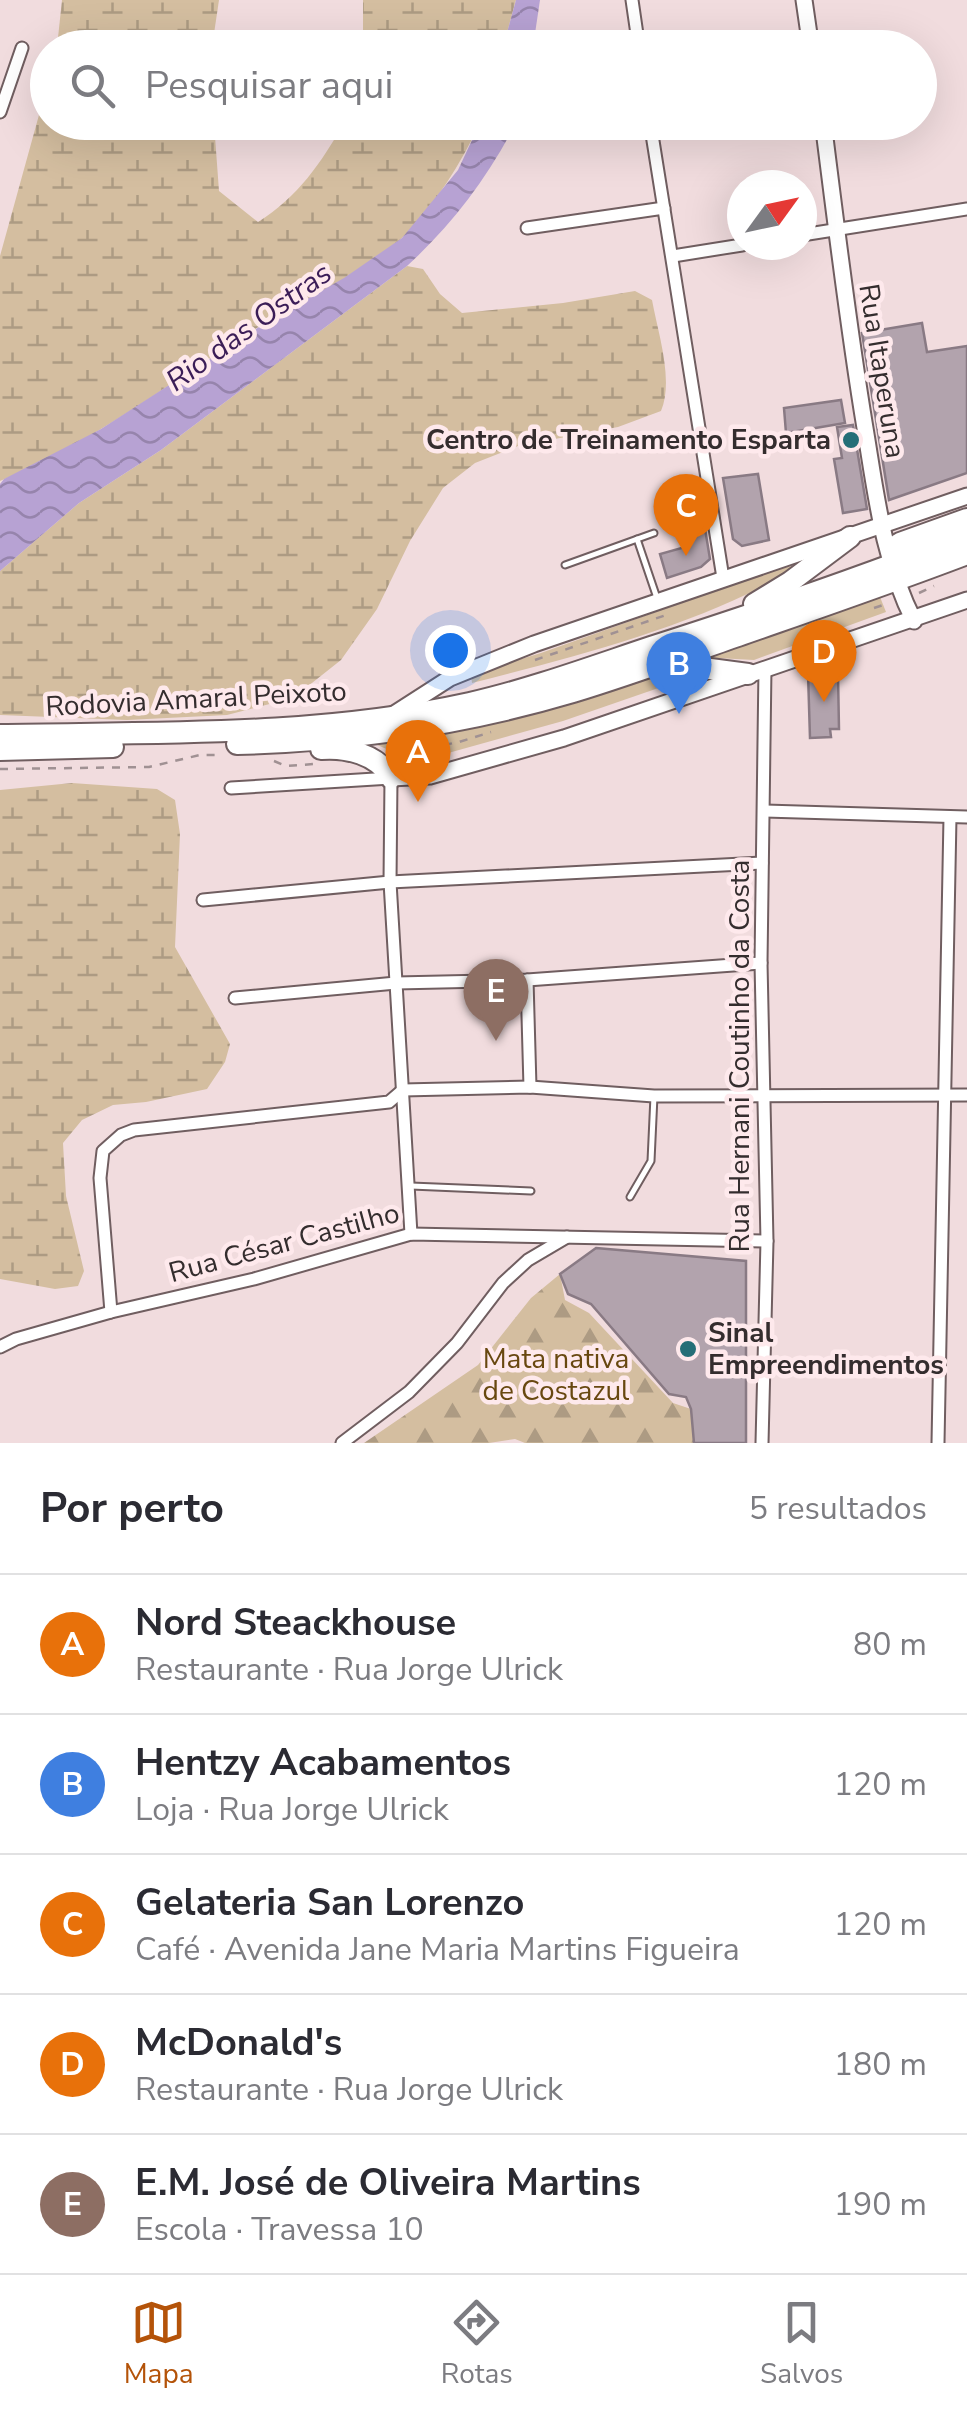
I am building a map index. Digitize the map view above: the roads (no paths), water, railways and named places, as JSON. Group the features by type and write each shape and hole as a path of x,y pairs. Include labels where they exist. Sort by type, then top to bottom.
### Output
{"highway":[{"path":"893,574 900,543 967,519"},
{"name":"Rodovia Amaral Peixoto","path":"0,750 314,741 474,717 570,693 663,663 893,574 967,536"},
{"path":"709,628 771,595 850,537"},
{"name":"Rodovia Amaral Peixoto","path":"0,735 325,725 468,703 967,554"},
{"path":"663,663 757,671"},
{"path":"266,743 290,751 337,748 380,763 390,778"}],"main road":[{"path":"804,0 809,30"},
{"name":"Rua Itaperuna","path":"824,140 881,526 893,574 914,620"},
{"path":"394,714 450,678 534,644 967,496"},
{"path":"390,778 430,776 564,738 967,600"},
{"path":"450,678 468,703"}],"street":[{"path":"632,0 636,30"},
{"path":"0,112 22,48"},
{"path":"653,140 722,578"},
{"path":"527,228 664,208"},
{"path":"817,232 967,209"},
{"path":"673,256 727,247"},
{"name":"Rua Hernani Coutinho da Costa","path":"757,671 765,811 761,962 767,1241 762,1443"},
{"path":"232,788 390,778 390,882 411,1234"},
{"path":"765,811 967,817"},
{"path":"938,1443 950,817"},
{"path":"202,900 390,882 762,863"},
{"path":"236,998 396,983 527,980 761,962"},
{"path":"527,980 530,1087"},
{"path":"111,1312 100,1178 103,1151 120,1135 134,1130 389,1102 403,1090 530,1087 654,1096 967,1095"},
{"name":"Rua César Castilho","path":"0,1347 111,1312 254,1279 411,1234 767,1241"},
{"path":"342,1443 410,1392 516,1272 567,1237"}],"lane":[{"path":"565,565 654,533"},
{"path":"637,538 658,600"},
{"path":"630,1198 651,1161 654,1096"},
{"path":"408,1186 531,1191"}],"water":[{"path":"516,0 540,0 536,30 508,30"},
{"path":"472,140 506,140 468,199 407,266 161,450 79,503 0,571 0,484 4,479 101,429 273,318 344,278 402,238 458,170"}],"place":[{"name":"Centro de Treinamento Esparta","path":"851,440"},
{"name":"Gelateria San Lorenzo","path":"686,556"},
{"name":"McDonald's","path":"824,702"},
{"name":"Hentzy Acabamentos","path":"679,714"},
{"name":"Nord Steackhouse","path":"418,802"},
{"name":"E.M. José de Oliveira Martins","path":"496,1041"},
{"name":"Sinal Empreendimentos","path":"688,1349"}],"water label":[{"name":"Rio das Ostras","path":"249,327"}],"park label":[{"name":"Mata nativa de Costazul","path":"556,1375"}]}
